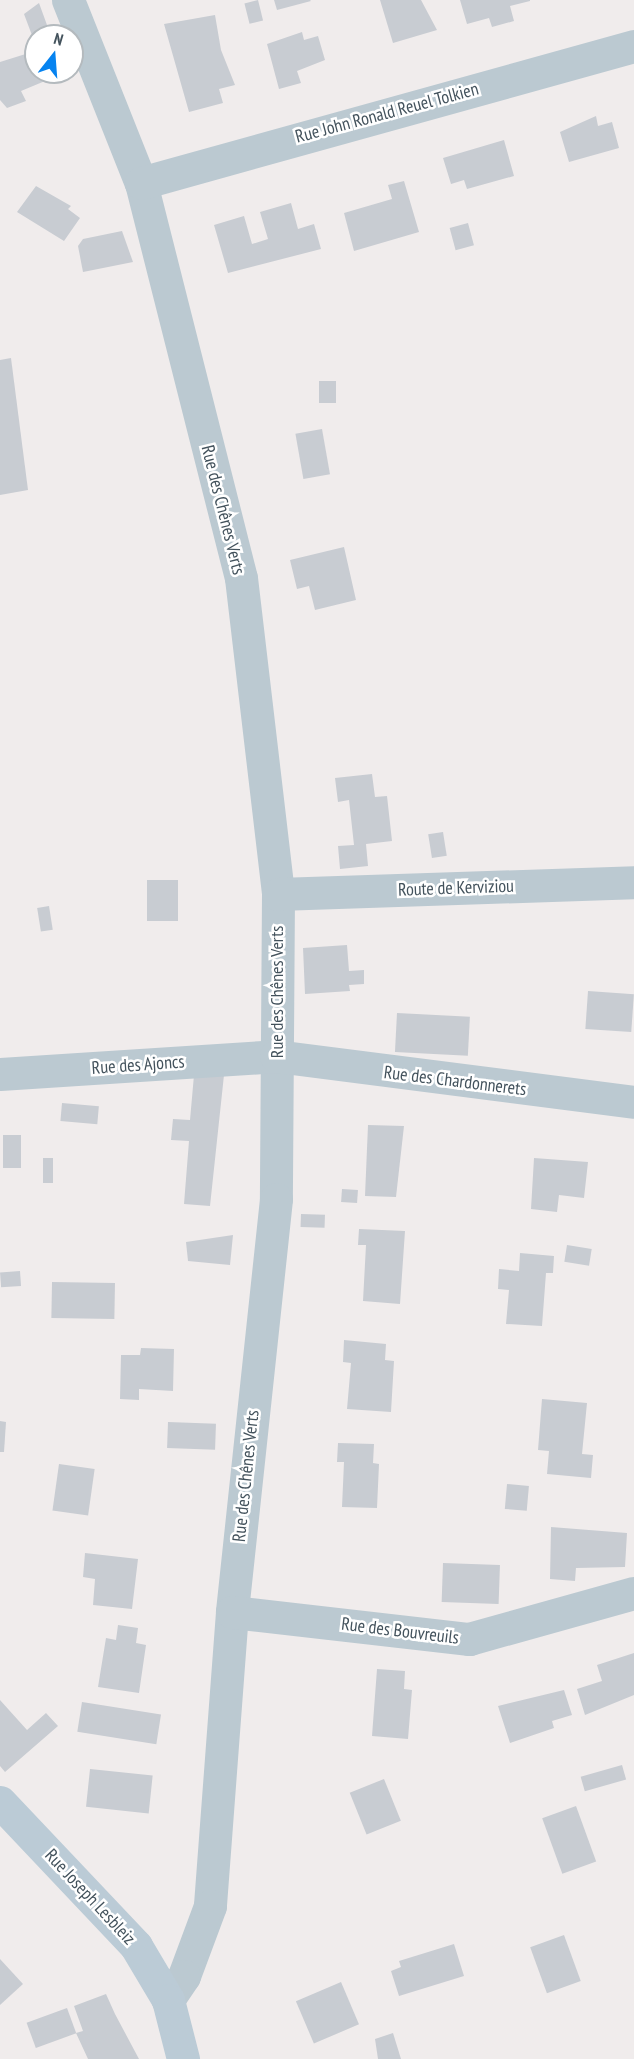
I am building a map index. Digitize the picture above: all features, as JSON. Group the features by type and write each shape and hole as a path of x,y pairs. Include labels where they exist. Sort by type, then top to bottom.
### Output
{"main road":[{"name":"Rue Joseph Lesbleiz","path":"0,1802 136,1946 168,2000 183,2059"}],"street":[{"name":"Rue des Chênes Verts","path":"68,0 141,183 241,578 278,894 276,1199 232,1612 210,1906 184,1976 168,2000"},
{"name":"Rue John Ronald Reuel Tolkien","path":"141,183 634,46"},
{"name":"Route de Kerviziou","path":"278,894 634,882"},
{"name":"Rue des Ajoncs","path":"0,1074 276,1056"},
{"name":"Rue des Chardonnerets","path":"276,1056 634,1102"},
{"name":"Rue des Bouvreuils","path":"232,1612 469,1639 634,1593"}],"building":[{"path":"258,0 263,20 249,24 244,3"},
{"path":"274,0 310,0 311,1 277,10"},
{"path":"380,0 421,0 437,30 393,43"},
{"path":"460,0 530,1 510,6 514,21 492,27 489,18 467,24"},
{"path":"39,3 47,24 28,24 24,14"},
{"path":"215,15 221,50 235,85 219,89 223,103 189,112 164,24"},
{"path":"302,32 304,40 318,36 325,60 297,71 301,83 279,89 267,44"},
{"path":"24,54 24,84 38,84 21,91 26,101 7,108 0,100 0,62"},
{"path":"596,116 598,126 612,122 619,148 569,162 560,132"},
{"path":"504,140 514,176 467,189 464,180 451,184 443,158"},
{"path":"404,181 419,232 354,251 344,213 392,199 388,185"},
{"path":"36,186 71,206 68,209 80,218 64,241 17,212"},
{"path":"291,203 298,229 314,224 321,249 228,273 214,225 244,216 252,244 268,239 260,212"},
{"path":"468,223 474,245 456,250 450,228"},
{"path":"122,231 133,262 83,272 78,246 83,239"},
{"path":"11,358 28,490 0,495 0,360"},
{"path":"319,381 336,381 336,403 319,403"},
{"path":"322,429 330,474 303,479 295,434"},
{"path":"344,547 356,600 315,610 309,586 297,589 290,560"},
{"path":"372,774 375,797 387,796 392,841 366,844 368,866 340,869 338,846 354,845 349,800 338,802 335,778"},
{"path":"443,832 447,856 432,858 428,834"},
{"path":"147,880 178,880 178,921 147,921"},
{"path":"49,906 53,930 41,932 37,908"},
{"path":"347,945 349,971 364,970 364,984 349,985 350,991 305,994 303,948"},
{"path":"588,991 634,994 631,1032 585,1029"},
{"path":"397,1013 470,1017 468,1056 395,1052"},
{"path":"194,1075 224,1075 210,1206 184,1204 189,1141 171,1140 173,1119 190,1120"},
{"path":"62,1103 99,1106 97,1124 60,1121"},
{"path":"368,1125 404,1126 396,1197 365,1196"},
{"path":"3,1135 21,1135 21,1168 3,1168"},
{"path":"43,1158 53,1158 53,1183 43,1183"},
{"path":"534,1158 588,1162 584,1198 559,1195 557,1212 531,1209"},
{"path":"342,1189 358,1190 357,1203 341,1202"},
{"path":"301,1214 325,1215 325,1228 301,1227"},
{"path":"359,1229 405,1231 400,1304 363,1301 366,1245 358,1245"},
{"path":"233,1235 230,1265 188,1261 186,1242"},
{"path":"567,1245 592,1249 589,1266 564,1262"},
{"path":"520,1253 554,1256 553,1273 546,1273 542,1326 506,1324 509,1290 498,1289 499,1269 519,1271"},
{"path":"20,1271 21,1286 1,1287 0,1272"},
{"path":"52,1282 115,1283 114,1319 51,1318"},
{"path":"344,1340 386,1344 385,1360 394,1361 391,1412 347,1409 351,1363 343,1362"},
{"path":"141,1348 174,1349 173,1391 139,1389 139,1400 120,1399 121,1355 140,1355"},
{"path":"542,1399 587,1403 582,1454 593,1455 591,1478 547,1474 549,1451 538,1450"},
{"path":"0,1421 6,1422 4,1452 0,1452"},
{"path":"168,1422 216,1424 215,1450 167,1448"},
{"path":"338,1443 374,1444 373,1463 379,1464 377,1508 342,1507 344,1462 337,1462"},
{"path":"59,1464 95,1469 88,1516 52,1511"},
{"path":"507,1484 529,1486 527,1511 505,1509"},
{"path":"551,1527 627,1533 625,1567 576,1568 575,1581 550,1579"},
{"path":"85,1553 138,1559 132,1609 93,1605 95,1579 83,1577"},
{"path":"443,1563 500,1565 499,1604 442,1602"},
{"path":"118,1625 138,1628 136,1643 146,1645 139,1693 98,1687 106,1638 116,1640"},
{"path":"634,1653 634,1695 585,1715 577,1689 602,1681 597,1665"},
{"path":"377,1669 405,1671 404,1689 412,1690 408,1739 372,1736"},
{"path":"564,1690 572,1715 552,1721 554,1728 510,1743 498,1706"},
{"path":"0,1700 27,1730 46,1713 58,1726 5,1772 0,1766"},
{"path":"82,1702 161,1715 156,1744 77,1732"},
{"path":"622,1765 626,1779 585,1791 581,1777"},
{"path":"90,1769 153,1776 149,1813 86,1807"},
{"path":"384,1779 401,1821 367,1835 350,1793"},
{"path":"576,1806 596,1861 562,1874 542,1818"},
{"path":"564,1935 581,1981 547,1993 530,1947"},
{"path":"454,1944 464,1976 399,1996 391,1971 401,1967 399,1961"},
{"path":"0,1959 23,1984 0,2005"},
{"path":"341,1982 359,2024 314,2043 296,2001"},
{"path":"106,1994 139,2059 88,2059 76,2033 83,2031 74,2006"},
{"path":"67,2008 76,2033 36,2048 27,2023"},
{"path":"393,2033 401,2059 378,2059 375,2039"}]}
